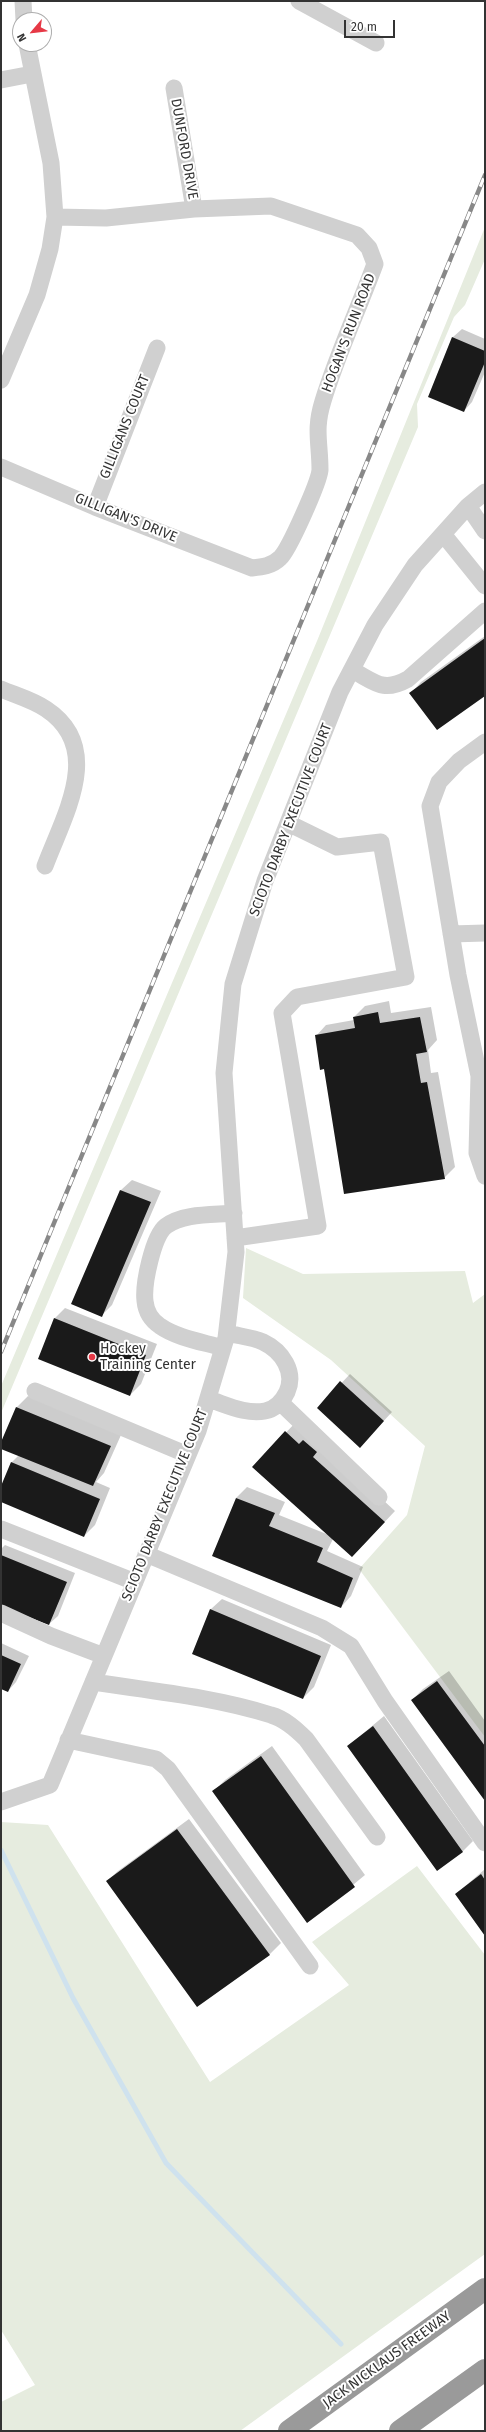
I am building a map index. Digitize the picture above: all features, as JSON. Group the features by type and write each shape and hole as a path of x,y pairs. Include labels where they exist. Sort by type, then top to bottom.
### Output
{"highway":[{"name":"JACK NICKLAUS FREEWAY","path":"289,2431 485,2289"},
{"path":"400,2431 485,2370"}],"street":[{"path":"23,1 24,12"},
{"path":"299,1 376,43"},
{"path":"1,380 37,295 50,249 55,217 51,163 28,52"},
{"path":"1,80 32,74"},
{"name":"DUNFORD DRIVE","path":"174,88 194,209"},
{"name":"HOGAN'S RUN ROAD","path":"55,217 106,218 194,209 271,206 357,235 369,248 375,264 323,400 316,426 320,472 289,546 280,558 267,566 252,568"},
{"name":"GILLIGANS COURT","path":"95,507 101,486 157,348"},
{"name":"GILLIGAN'S DRIVE","path":"1,467 95,507 252,568"},
{"name":"SCIOTO DARBY EXECUTIVE COURT","path":"1,1802 50,1785 188,1455 208,1399 225,1340 236,1252 224,1073 233,984 265,881 340,692 379,619 415,565 468,506 485,492"},
{"path":"468,506 485,531"},
{"path":"443,534 485,586"},
{"path":"352,670 385,687 395,686 408,679 485,611"},
{"path":"1,689 45,708 57,717 67,728 78,756 75,786 45,866"},
{"path":"485,742 458,761 439,782 430,806 451,934 479,1076 482,1097 477,1153 485,1176"},
{"path":"235,1238 318,1226 282,1013 297,997 406,977 381,842 337,847 288,823"},
{"path":"451,934 485,933"},
{"path":"208,1399 250,1412 266,1411 281,1403 288,1390 290,1373 283,1359 263,1342 190,1338 160,1326 149,1316 144,1301 146,1279 158,1235 165,1227 176,1220 234,1213"},
{"path":"35,1391 188,1455"},
{"path":"281,1403 379,1497"},
{"path":"1,1529 135,1582"},
{"path":"146,1554 322,1628 351,1646 384,1702 485,1843"},
{"path":"1,1613 51,1636 104,1656"},
{"path":"93,1682 203,1699 272,1715 292,1725 306,1739 377,1837"},
{"path":"68,1740 156,1759 168,1769 310,1966"}],"shaded area":[{"path":"485,227 485,259 465,305 454,317 417,404 418,427 1,1413 1,1386 317,641"},
{"path":"246,1248 303,1274 465,1271 473,1303 485,1294 485,1737 359,1569 407,1515 425,1446 331,1360 243,1298"},
{"path":"1,1822 48,1825 210,2082 349,1985 312,1942 417,1866 485,1955 485,2254 240,2431 1,2431 1,2402 35,2385 1,2330"}],"building":[{"path":"452,337 485,351 485,362 464,412 428,397"},
{"path":"485,638 485,696 437,730 409,693"},
{"path":"378,1012 380,1023 420,1017 427,1052 416,1054 421,1083 427,1082 445,1179 344,1194 324,1069 320,1070 315,1035 355,1028 353,1017"},
{"path":"120,1190 151,1202 102,1317 71,1304"},
{"name":"Hockey Training Center","path":"54,1318 146,1355 130,1396 38,1359"},
{"path":"340,1381 384,1421 360,1448 317,1408"},
{"path":"16,1407 111,1446 93,1486 1,1449 1,1442"},
{"path":"285,1431 299,1444 303,1440 317,1452 313,1457 385,1522 352,1557 252,1467"},
{"path":"11,1462 100,1499 84,1537 1,1502 1,1486"},
{"path":"236,1498 275,1513 269,1526 323,1548 317,1562 353,1578 341,1608 212,1556"},
{"path":"1,1555 67,1582 49,1625 1,1606"},
{"path":"210,1609 321,1656 303,1699 192,1654"},
{"path":"1,1655 21,1664 8,1692 1,1689"},
{"path":"437,1681 485,1746 485,1801 411,1700"},
{"path":"373,1726 463,1852 437,1871 347,1746"},
{"path":"261,1756 355,1887 307,1923 212,1791"},
{"path":"177,1829 270,1955 197,2007 106,1881"},
{"path":"481,1874 485,1880 485,1936 455,1894"}],"waterway":[{"path":"1,1850 73,1998 166,2163 341,2344"}],"railway":[{"path":"1,1352 485,175"}],"place":[{"name":"Hockey Training Center","path":"92,1357"}]}
